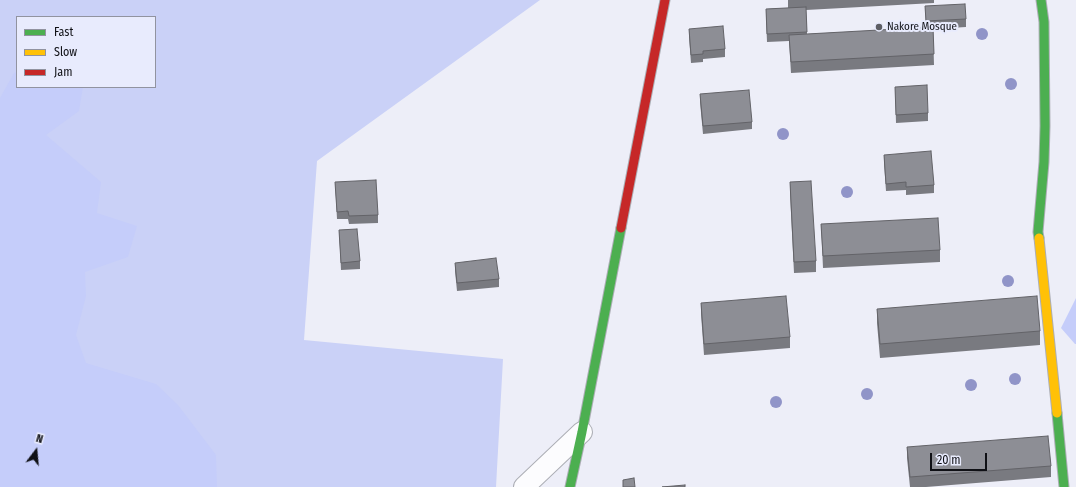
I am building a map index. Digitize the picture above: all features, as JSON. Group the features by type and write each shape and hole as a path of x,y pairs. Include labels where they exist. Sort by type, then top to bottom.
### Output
{"street":[{"path":"570,487 582,432 665,0"},
{"path":"1041,0 1044,22 1045,126 1044,162 1038,232 1064,487"},
{"path":"524,487 582,432"}],"shaded area":[{"path":"0,0 540,0 317,161 304,340 503,359 496,487 0,487"},
{"path":"16,72 16,88 83,88 79,111 46,135 101,182 97,213 137,226 128,257 85,272 86,296 76,335 86,363 156,384 178,405 216,455 217,487 0,487 0,98 14,73"},
{"path":"1076,298 1076,344 1075,344 1061,328"}],"building":[{"path":"965,4 966,19 926,21 925,6"},
{"path":"806,7 807,32 767,34 766,9"},
{"path":"723,26 725,49 703,51 703,54 691,55 689,29"},
{"path":"933,27 934,54 791,62 789,35"},
{"path":"927,85 928,113 896,115 895,87"},
{"path":"749,90 752,122 703,126 700,94"},
{"path":"931,151 934,185 906,187 906,182 886,184 884,155"},
{"path":"376,180 378,215 349,216 348,211 337,212 335,182"},
{"path":"811,181 816,261 794,262 790,182"},
{"path":"938,218 940,250 823,256 821,224"},
{"path":"357,229 360,261 341,263 339,230"},
{"path":"496,258 499,279 457,283 455,263"},
{"path":"786,296 790,337 704,344 701,303"},
{"path":"1037,296 1040,331 880,344 877,309"},
{"path":"1048,436 1051,466 910,477 907,447"},
{"path":"634,478 635,487 623,487 623,480"},
{"path":"685,485 685,487 662,487"}],"traffic: fast":[{"path":"1039,238 1038,232 1044,162 1045,126 1044,22 1041,0"},
{"path":"570,487 621,228"},
{"path":"1057,413 1064,487"}],"traffic: slow":[{"path":"1039,238 1057,413"}],"traffic: jam":[{"path":"621,228 665,0"}],"place":[{"name":"Nakore Mosque","path":"879,27"}]}
